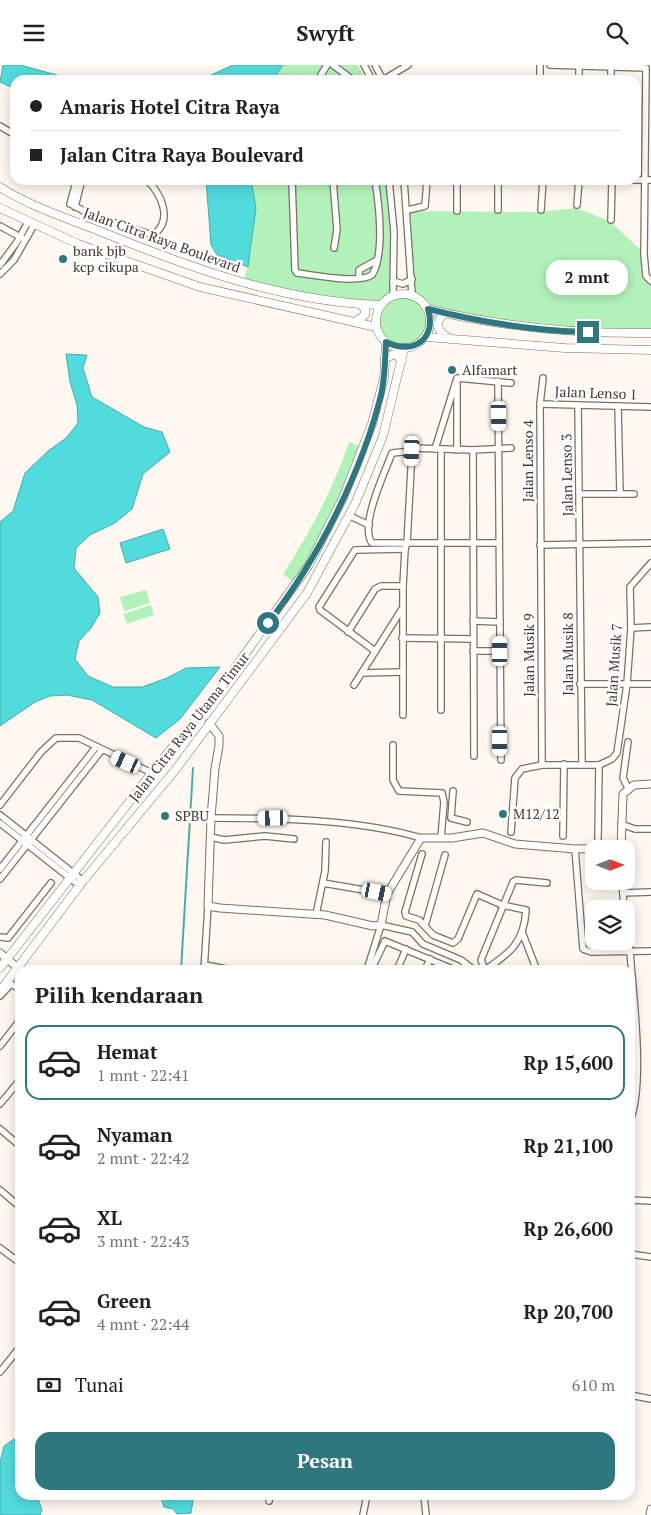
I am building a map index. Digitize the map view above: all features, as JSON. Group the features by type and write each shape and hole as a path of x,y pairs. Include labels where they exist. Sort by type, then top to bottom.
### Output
{"main road":[{"name":"Jalan Citra Raya Boulevard","path":"0,187 50,211 204,272 244,283 346,304 381,305"},
{"name":"Jalan Citra Raya Boulevard","path":"0,208 31,224 108,256 200,287 376,327"},
{"path":"403,293 412,295 422,300 428,309 430,325 426,337 421,342 404,348 386,342 376,327 378,310 393,295 403,293"},
{"path":"355,323 365,315 365,309 360,304"},
{"path":"428,309 531,329 651,333"},
{"path":"445,313 437,321 437,325 438,329 447,337"},
{"path":"622,350 620,342 623,333"},
{"path":"426,337 447,337 565,347 651,350"},
{"name":"Jalan Citra Raya Utama Timur","path":"0,968 152,773 212,700 309,565 343,498 375,414 384,378 386,342"},
{"name":"Jalan Citra Raya Utama Timur","path":"21,965 82,884 209,723 307,593 350,516 383,436 404,348"},
{"path":"385,358 395,354 402,361"},
{"path":"252,645 262,653"},
{"path":"124,809 136,817"},
{"name":"Jalan Citra Raya Utama Timur","path":"0,991 15,973"}],"street":[{"path":"333,65 346,75"},
{"path":"391,75 408,65"},
{"path":"550,65 646,68 648,180 644,254 646,276 651,281"},
{"path":"611,67 611,75"},
{"path":"75,207 92,216 153,235 164,219 165,211 152,185"},
{"path":"292,185 295,270 297,273 358,278 372,275 377,260 379,238 375,185"},
{"path":"333,185 337,230 334,248"},
{"path":"390,185 394,232 393,295"},
{"path":"405,185 408,209 412,295"},
{"path":"408,209 425,206 426,185"},
{"path":"457,185 457,211"},
{"path":"498,185 498,210"},
{"path":"541,209 543,185"},
{"path":"577,205 579,185"},
{"path":"611,220 613,185"},
{"path":"0,265 31,224"},
{"path":"0,274 29,241 31,224"},
{"path":"0,226 29,241"},
{"path":"358,278 359,270 377,260"},
{"path":"393,281 403,284 412,279"},
{"path":"457,378 511,383"},
{"path":"441,710 442,543 438,449 457,378"},
{"path":"457,378 457,450"},
{"name":"Jalan Lenso 4","path":"540,545 540,404 543,378"},
{"path":"498,381 501,759"},
{"name":"Jalan Lenso 1","path":"540,404 651,407"},
{"name":"Jalan Lenso 3","path":"578,405 581,545"},
{"path":"618,406 620,494"},
{"path":"406,546 372,543 368,537 373,504 392,453 412,451 413,448 500,450 511,448"},
{"path":"473,450 474,756"},
{"path":"403,715 403,586 412,451"},
{"path":"580,494 634,494"},
{"path":"350,516 369,525"},
{"path":"375,651 321,612 319,607 353,553 358,550 442,543 499,543"},
{"path":"540,545 651,543"},
{"name":"Jalan Musik 9","path":"540,545 542,765"},
{"name":"Jalan Musik 8","path":"581,545 580,684 582,764"},
{"name":"Jalan Musik 7","path":"599,765 612,759 617,753 627,684 631,628 630,587 651,563"},
{"path":"641,573 651,573"},
{"path":"348,632 375,589 381,586 403,586"},
{"path":"354,685 403,607"},
{"path":"473,621 500,622"},
{"path":"631,628 651,627"},
{"path":"402,638 473,639"},
{"path":"473,651 500,651"},
{"path":"362,673 402,672"},
{"path":"580,684 651,684"},
{"path":"204,965 211,818 215,768 219,746 219,736 209,723"},
{"path":"0,805 54,739 79,738 98,749 152,773"},
{"path":"628,743 624,771 624,782 628,788"},
{"path":"393,745 393,780 399,791 442,793 444,803 441,838"},
{"path":"0,879 27,840 98,749"},
{"path":"563,836 564,764"},
{"path":"511,832 515,779 522,769 542,765 599,765 598,838"},
{"path":"621,840 623,794 634,785 651,785"},
{"path":"453,791 451,818 468,821 466,836"},
{"path":"0,815 27,840 82,884"},
{"path":"211,818 273,818 332,822 420,838 441,838 483,833 515,844 585,849"},
{"path":"0,823 27,840"},
{"path":"621,824 635,829 651,829"},
{"path":"211,837 224,840 265,836 294,839"},
{"path":"369,965 381,925 387,894 420,838"},
{"path":"0,869 27,840"},
{"path":"316,915 323,883 326,842"},
{"path":"575,849 583,949 591,952 651,951"},
{"path":"422,854 405,912 406,916 419,921 433,935 453,943 458,939 477,894 502,905 526,910 525,925 511,953 493,965"},
{"path":"425,926 445,855"},
{"path":"482,965 480,960 502,905 516,880 548,883"},
{"path":"0,937 8,938 51,883"},
{"path":"323,883 387,894"},
{"path":"623,890 623,900"},
{"path":"623,893 651,892"},
{"path":"208,906 316,915 412,932 423,944 461,960 468,965"},
{"path":"522,932 534,965"},
{"path":"373,965 385,941 444,965"},
{"path":"399,965 406,949"},
{"path":"630,951 631,965"},
{"path":"0,953 15,966"},
{"path":"427,965 430,959"},
{"path":"458,965 461,960"},
{"path":"0,996 11,984 15,986"},
{"path":"0,1046 15,1026"},
{"path":"635,1061 635,1089"},
{"path":"0,1104 15,1087"},
{"path":"0,1129 15,1142"},
{"path":"0,1190 15,1203"},
{"path":"635,1200 651,1201"},
{"path":"0,1248 15,1259"},
{"path":"635,1255 651,1257"},
{"path":"0,1372 15,1353"},
{"path":"635,1396 651,1399"},
{"path":"363,1515 366,1500"},
{"path":"424,1500 426,1515"},
{"path":"650,1515 651,1509"}],"green space":[{"path":"283,65 358,65 363,75 276,75"},
{"path":"252,185 389,185 394,232 393,295 403,293 413,295 408,211 540,212 577,208 611,222 644,253 645,272 651,281 651,334 570,332 428,309 430,325 427,337 412,345 394,345 381,337 377,330 376,317 382,301 349,302 243,281 252,244 254,205"},
{"path":"349,442 363,447 343,498 296,584 283,574 320,510 336,477"},
{"path":"146,590 150,603 124,611 120,597"},
{"path":"151,605 154,615 127,624 123,614"}],"water":[{"path":"3,65 20,65 57,75 10,75 10,87 0,82"},
{"path":"233,65 283,65 276,75 211,75"},
{"path":"206,185 252,185 256,208 248,267 217,255 211,245"},
{"path":"66,354 87,355 83,368 92,397 144,427 162,432 170,452 143,474 132,509 115,523 90,535 76,548 74,568 98,597 100,613 91,628 79,641 75,659 88,676 113,687 142,687 167,678 186,668 220,667 180,719 156,738 92,700 67,695 50,696 35,702 0,726 0,522 13,511 25,473 48,451 66,438 78,423 77,405 70,382"},
{"path":"163,529 170,549 126,563 120,543"},
{"path":"15,1440 15,1500 38,1500 42,1510 40,1515 0,1515 0,1462 4,1446"},
{"path":"162,1500 193,1500 191,1513 177,1514 173,1509 164,1507"}],"waterway":[{"path":"181,965 193,768"}],"place":[{"name":"bank bjb kcp cikupa","path":"63,259"},
{"name":"Alfamart","path":"452,370"},
{"name":"M12/12","path":"503,814"},
{"name":"SPBU","path":"165,816"}],"route":[{"path":"268,623 309,565 343,498 381,395 386,342 395,347 404,348 421,342 426,337 430,325 428,309 471,319 531,329 588,332"}]}
